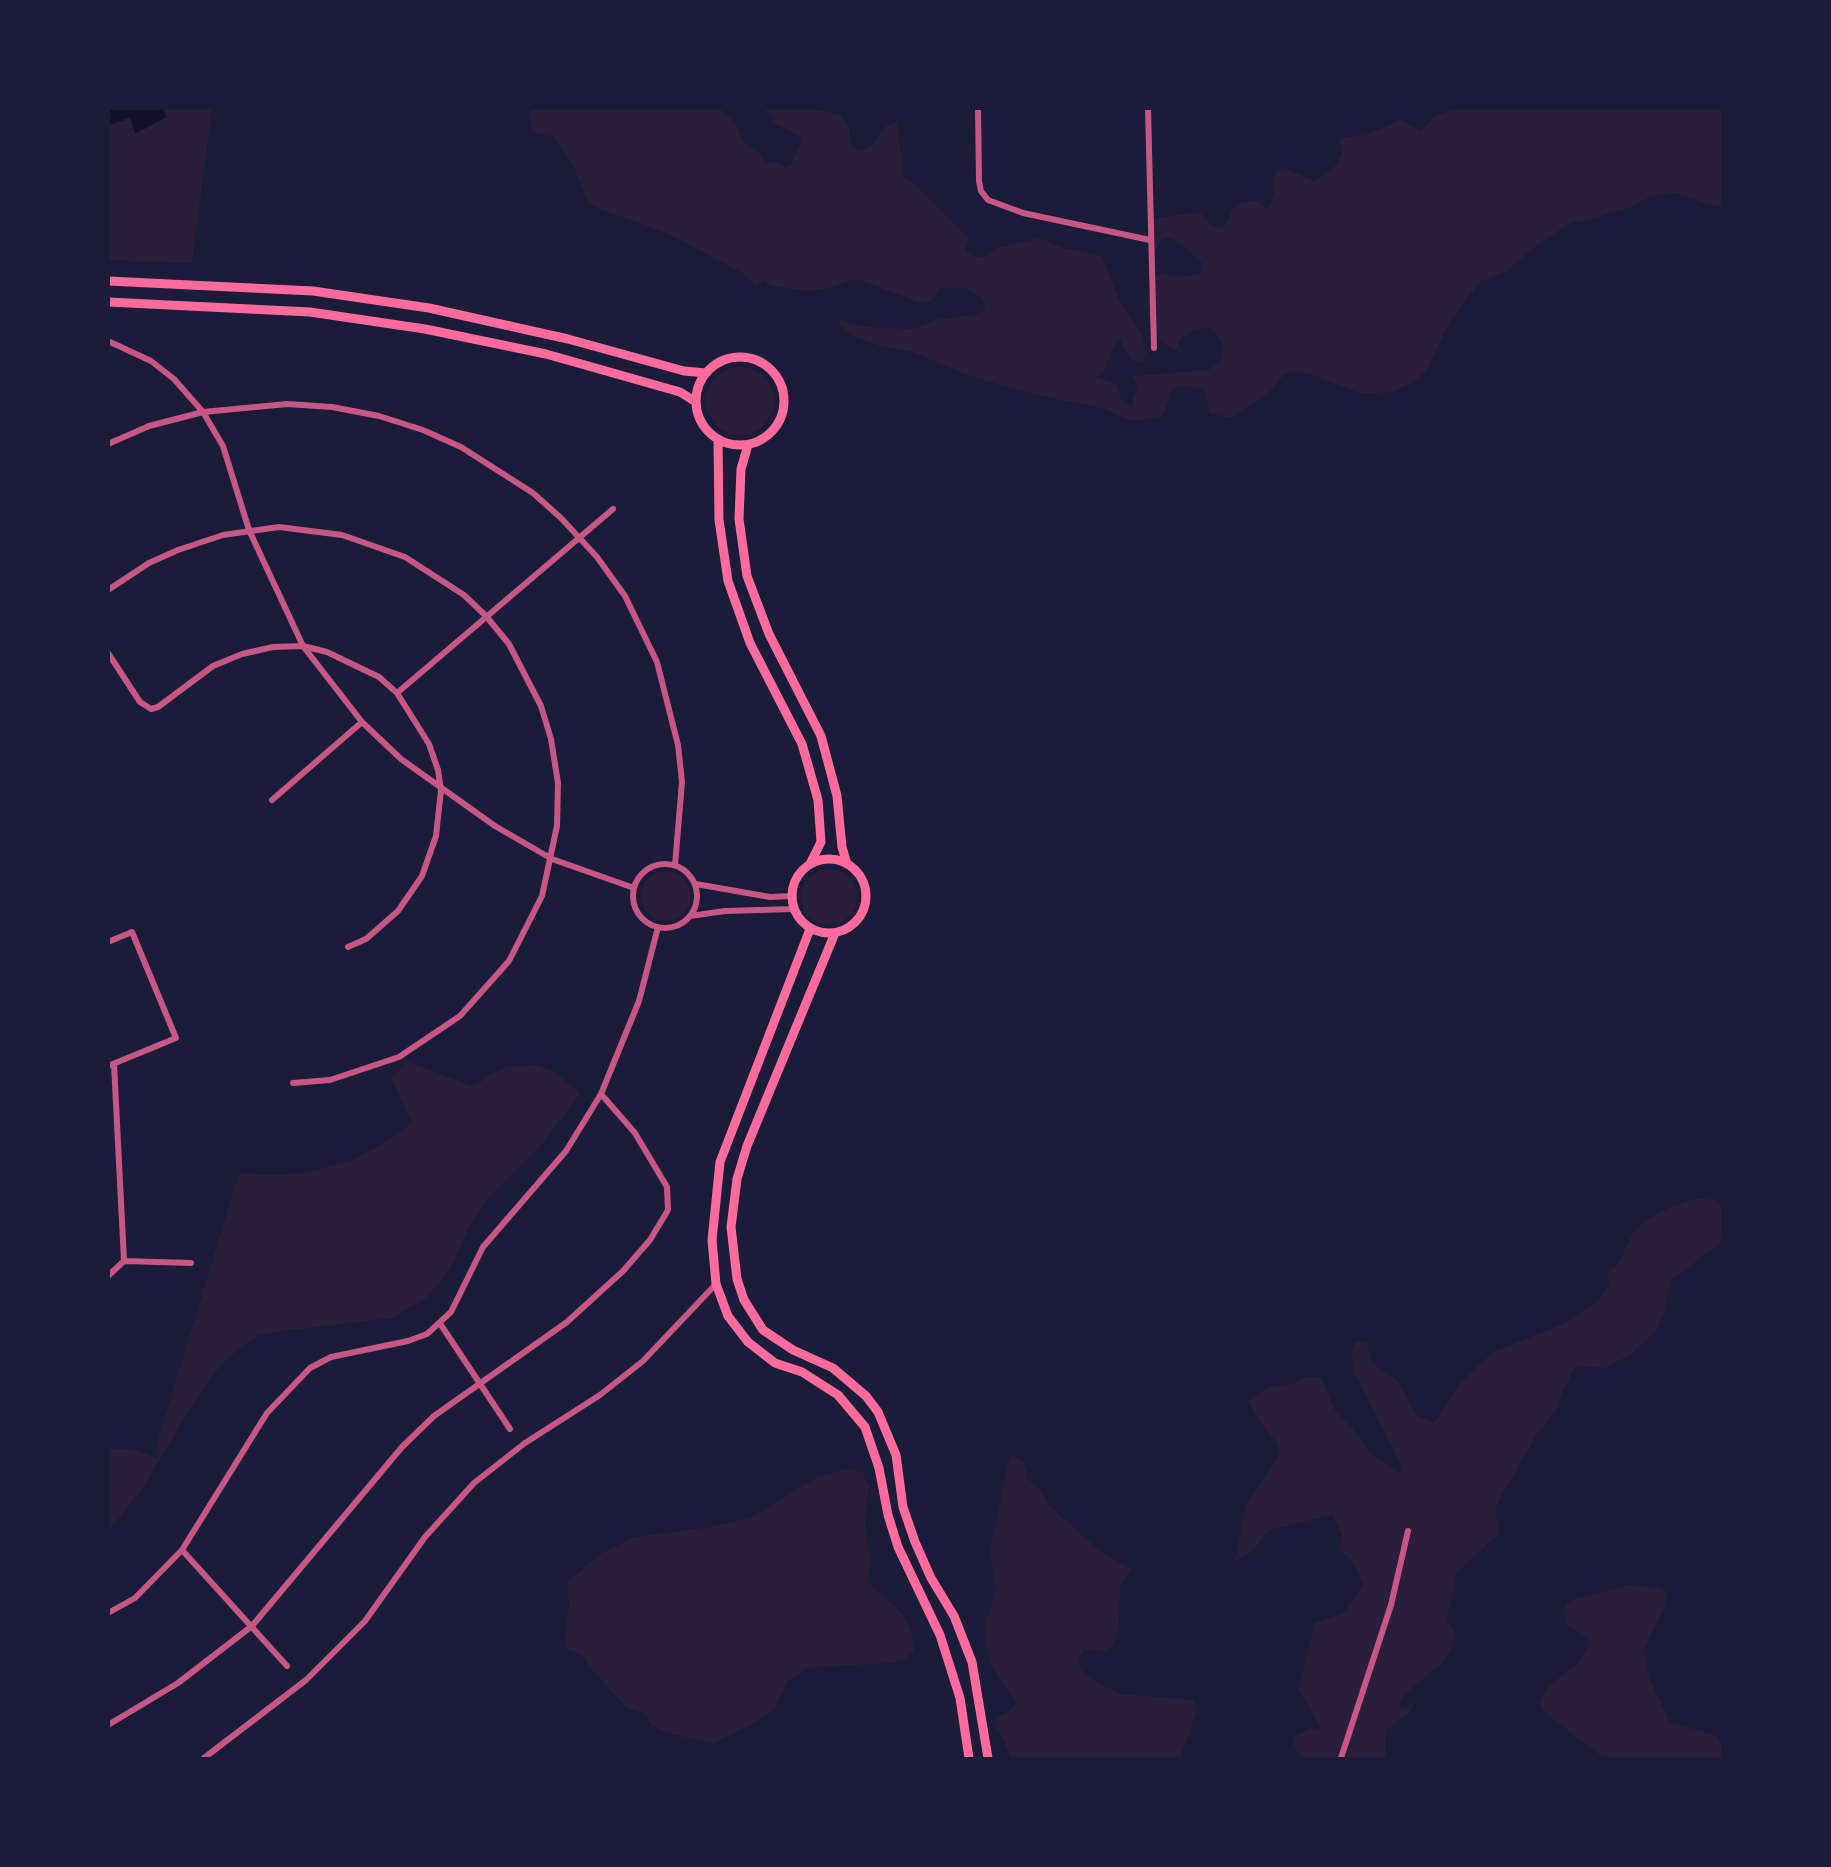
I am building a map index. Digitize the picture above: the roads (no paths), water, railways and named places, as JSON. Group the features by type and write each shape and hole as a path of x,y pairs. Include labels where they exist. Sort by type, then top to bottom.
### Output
{"main road":[{"path":"108,281 313,291 429,308 568,339 684,371 706,373"},
{"path":"108,302 310,312 425,329 545,354 680,391 696,402"},
{"path":"748,357 762,362 778,379 785,401 782,416 774,430 763,440 748,445 733,445 718,440 706,430 698,417 696,402 698,386 706,373 725,360 748,357"},
{"path":"718,440 721,466 719,520 728,581 750,643 802,744 818,800 821,842 810,864 794,884 794,909 810,929 835,933"},
{"path":"748,445 741,469 739,519 747,576 769,634 821,736 837,796 842,847 847,864 863,883 864,909 857,920 835,933 747,1146 737,1179 730,1227 737,1279 744,1300 763,1330 793,1350 832,1368 866,1396 878,1412 896,1455 903,1507 915,1542 931,1578 954,1616 972,1662 988,1759"},
{"path":"810,864 835,859 847,864"},
{"path":"810,929 720,1162 713,1204 712,1240 716,1284 728,1316 748,1342 775,1363 802,1372 838,1395 864,1427 879,1468 888,1515 898,1547 940,1635 960,1698 969,1759"}],"street":[{"path":"978,108 979,181 981,191 988,200 1024,213 1150,240"},
{"path":"1148,108 1154,348"},
{"path":"108,341 151,361 174,379 203,412 223,446 249,530 303,646 362,722 401,759 441,790 552,859 634,888"},
{"path":"108,444 149,426 203,412 287,404 332,407 379,416 423,430 500,469 533,493 579,537 625,596 642,626 669,698 681,782 675,865"},
{"path":"397,693 612,509"},
{"path":"108,590 149,563 178,550 249,530 279,527 309,529 374,544 433,573 486,616 527,674 551,740 558,783 557,826 552,859 542,896 527,930 486,990 460,1016 399,1057 330,1080 293,1083"},
{"path":"108,653 140,702 150,709 158,707 213,666 242,654 303,646 353,664 379,677 397,693 429,744 438,769 441,790 436,836 422,876 405,903 383,926 366,939 348,947"},
{"path":"272,800 362,722"},
{"path":"690,916 697,904 695,884 688,872 675,865 653,866 641,875 634,888 634,903 640,916 658,927 673,927 690,916 725,911 794,909"},
{"path":"695,884 770,897 792,897"},
{"path":"108,1613 135,1598 182,1550 267,1413 310,1368 331,1357 356,1350 408,1341 441,1325 461,1295 483,1247 495,1230 542,1182 566,1151 601,1094 639,1001 658,927"},
{"path":"108,942 132,932 176,1038 111,1065 124,1261"},
{"path":"108,1725 178,1683 252,1626 327,1539 377,1473 434,1416 576,1314 623,1271 650,1240 668,1210 667,1187 635,1133 601,1094"},
{"path":"108,1276 124,1261 191,1263"},
{"path":"204,1759 306,1680 365,1621 425,1536 474,1483 525,1443 600,1395 643,1361 716,1284"},
{"path":"441,1325 510,1429"},
{"path":"1341,1759 1391,1605 1408,1531"},
{"path":"182,1550 287,1666"}]}
